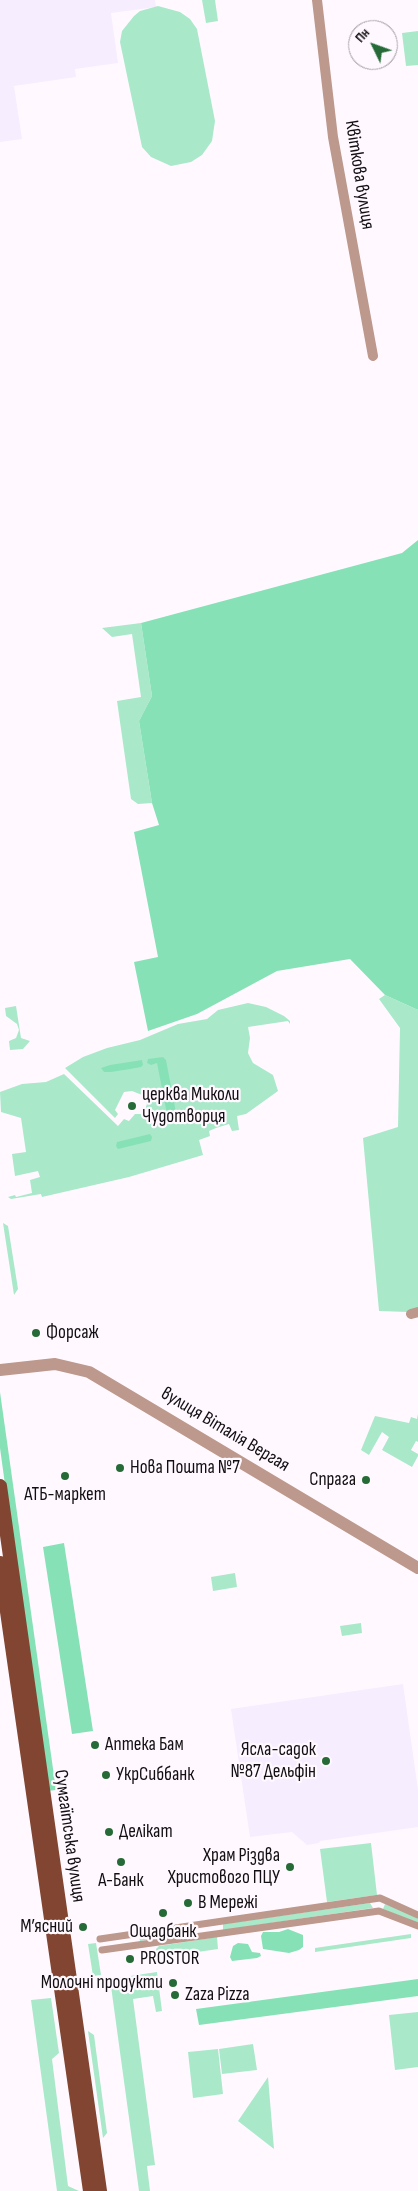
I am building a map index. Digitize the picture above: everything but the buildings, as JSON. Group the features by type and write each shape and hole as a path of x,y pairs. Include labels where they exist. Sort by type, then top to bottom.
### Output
{"main road":[{"name":"Сумгаїтська вулиця","path":"0,1486 100,2191"},
{"name":"Сумгаїтська вулиця","path":"0,1562 90,2191"}],"street":[{"name":"Квіткова вулиця","path":"318,0 334,137 373,356"},
{"name":"вулиця Віталія Вергая","path":"0,1370 55,1364 89,1372 418,1568"},
{"path":"100,1939 380,1898 418,1914"},
{"path":"102,1950 379,1911 418,1926"}],"shaded area":[{"path":"0,0 155,0 156,7 111,13 118,63 75,69 76,77 14,86 22,139 0,142"},
{"name":"Ясла-садок №87 Дельфін","path":"403,1684 418,1790 418,1827 320,1841 319,1843 307,1845 292,1832 250,1837 231,1709"}],"green space":[{"path":"202,0 215,0 218,21 206,23"},
{"path":"158,6 180,12 190,19 197,29 215,121 212,141 202,155 191,162 171,166 151,157 142,147 120,42 122,31 134,16 140,11"},
{"path":"418,31 418,65 406,66 402,33"},
{"path":"418,540 418,1010 385,995 350,959 277,971 197,1014 148,1031 134,962 158,957 134,832 159,825 152,803 139,721 152,696 141,623 402,553"},
{"path":"141,623 152,696 139,721 152,803 138,804 131,799 117,701 141,697 132,634 112,637 102,628"},
{"path":"385,995 418,1010 418,1310 408,1312 379,1311 363,1138 398,1127 400,1028 379,999"},
{"path":"248,1003 266,1007 284,1016 290,1021 290,1024 288,1021 248,1027 250,1038 248,1053 253,1063 273,1075 278,1091 246,1114 237,1116 239,1130 232,1131 229,1124 216,1128 209,1131 210,1136 199,1140 203,1155 129,1177 42,1197 41,1194 11,1199 8,1197 32,1193 30,1180 40,1177 38,1171 15,1176 12,1154 26,1152 21,1118 1,1112 0,1092 22,1084 46,1082 64,1074 118,1126 124,1119 129,1121 135,1114 143,1114 147,1104 142,1095 132,1091 124,1092 115,1110 118,1114 115,1118 65,1068 83,1057 107,1048 140,1040 178,1024 207,1019 218,1010"},
{"path":"16,1006 21,1038 30,1041 23,1049 10,1050 9,1041 16,1038 19,1030 17,1024 6,1016 5,1008"},
{"path":"163,1057 166,1060 177,1118 171,1120 168,1119 157,1063 151,1065 147,1063 148,1059"},
{"path":"142,1060 143,1065 141,1067 111,1072 104,1072 101,1068 110,1065"},
{"path":"150,1134 152,1137 151,1141 118,1149 116,1146 117,1142"},
{"path":"3,1223 8,1226 18,1289 14,1295"},
{"path":"0,1392 56,1790 47,1791 0,1448"},
{"path":"418,1414 418,1442 416,1441 411,1450 418,1454 418,1456 412,1467 382,1450 389,1437 382,1432 369,1455 361,1450 375,1416 409,1423 411,1417 417,1419"},
{"path":"64,1543 93,1731 72,1734 43,1547"},
{"path":"235,1573 237,1587 213,1591 211,1577"},
{"path":"361,1623 362,1633 342,1636 340,1626"},
{"path":"371,1843 377,1895 327,1902 320,1849"},
{"path":"370,1903 373,1908 223,1930 223,1924"},
{"path":"385,1904 418,1917 418,1923 383,1909"},
{"path":"288,1929 303,1935 303,1947 289,1953 263,1949 261,1936 263,1932 279,1932"},
{"path":"178,1930 179,1936 140,1941 139,1936"},
{"path":"411,1934 411,1938 315,1952 315,1948"},
{"path":"217,1937 218,1949 157,1958 156,1949 159,1946"},
{"path":"96,1943 101,1975 93,1976 88,1944"},
{"path":"238,1943 248,1944 252,1952 260,1953 261,1956 232,1961 230,1957 233,1946"},
{"path":"157,1972 162,2011 156,2012 153,1996 133,1999 155,2165 147,2166 150,2191 139,2191 110,1979"},
{"path":"418,1979 418,1996 199,2025 196,2009"},
{"path":"51,1998 59,2053 52,2059 68,2186 79,2191 57,2191 31,2000"},
{"path":"418,2012 418,2067 395,2070 389,2015"},
{"path":"88,2031 94,2035 107,2133 103,2138"},
{"path":"253,2044 257,2070 222,2074 219,2049"},
{"path":"218,2049 223,2094 193,2098 188,2052"},
{"path":"268,2077 274,2149 238,2121"}],"place":[{"name":"церква Миколи Чудотворця","path":"132,1106"},
{"name":"Форсаж","path":"36,1333"},
{"name":"Нова Пошта №7","path":"120,1468"},
{"name":"АТБ-маркет","path":"65,1476"},
{"name":"Спрага","path":"366,1480"},
{"name":"Аптека Бам","path":"95,1745"},
{"name":"Ясла-садок №87 Дельфін","path":"326,1761"},
{"name":"УкрСиббанк","path":"106,1775"},
{"name":"Делікат","path":"109,1832"},
{"name":"А-Банк","path":"121,1862"},
{"name":"Храм Різдва Христового ПЦУ","path":"290,1867"},
{"name":"В Мережі","path":"188,1903"},
{"name":"Ощадбанк","path":"163,1913"},
{"name":"М’ясний","path":"83,1927"},
{"name":"PROSTOR","path":"130,1959"},
{"name":"Молочні продукти","path":"173,1983"},
{"name":"Zaza Pizza","path":"175,1995"}]}
